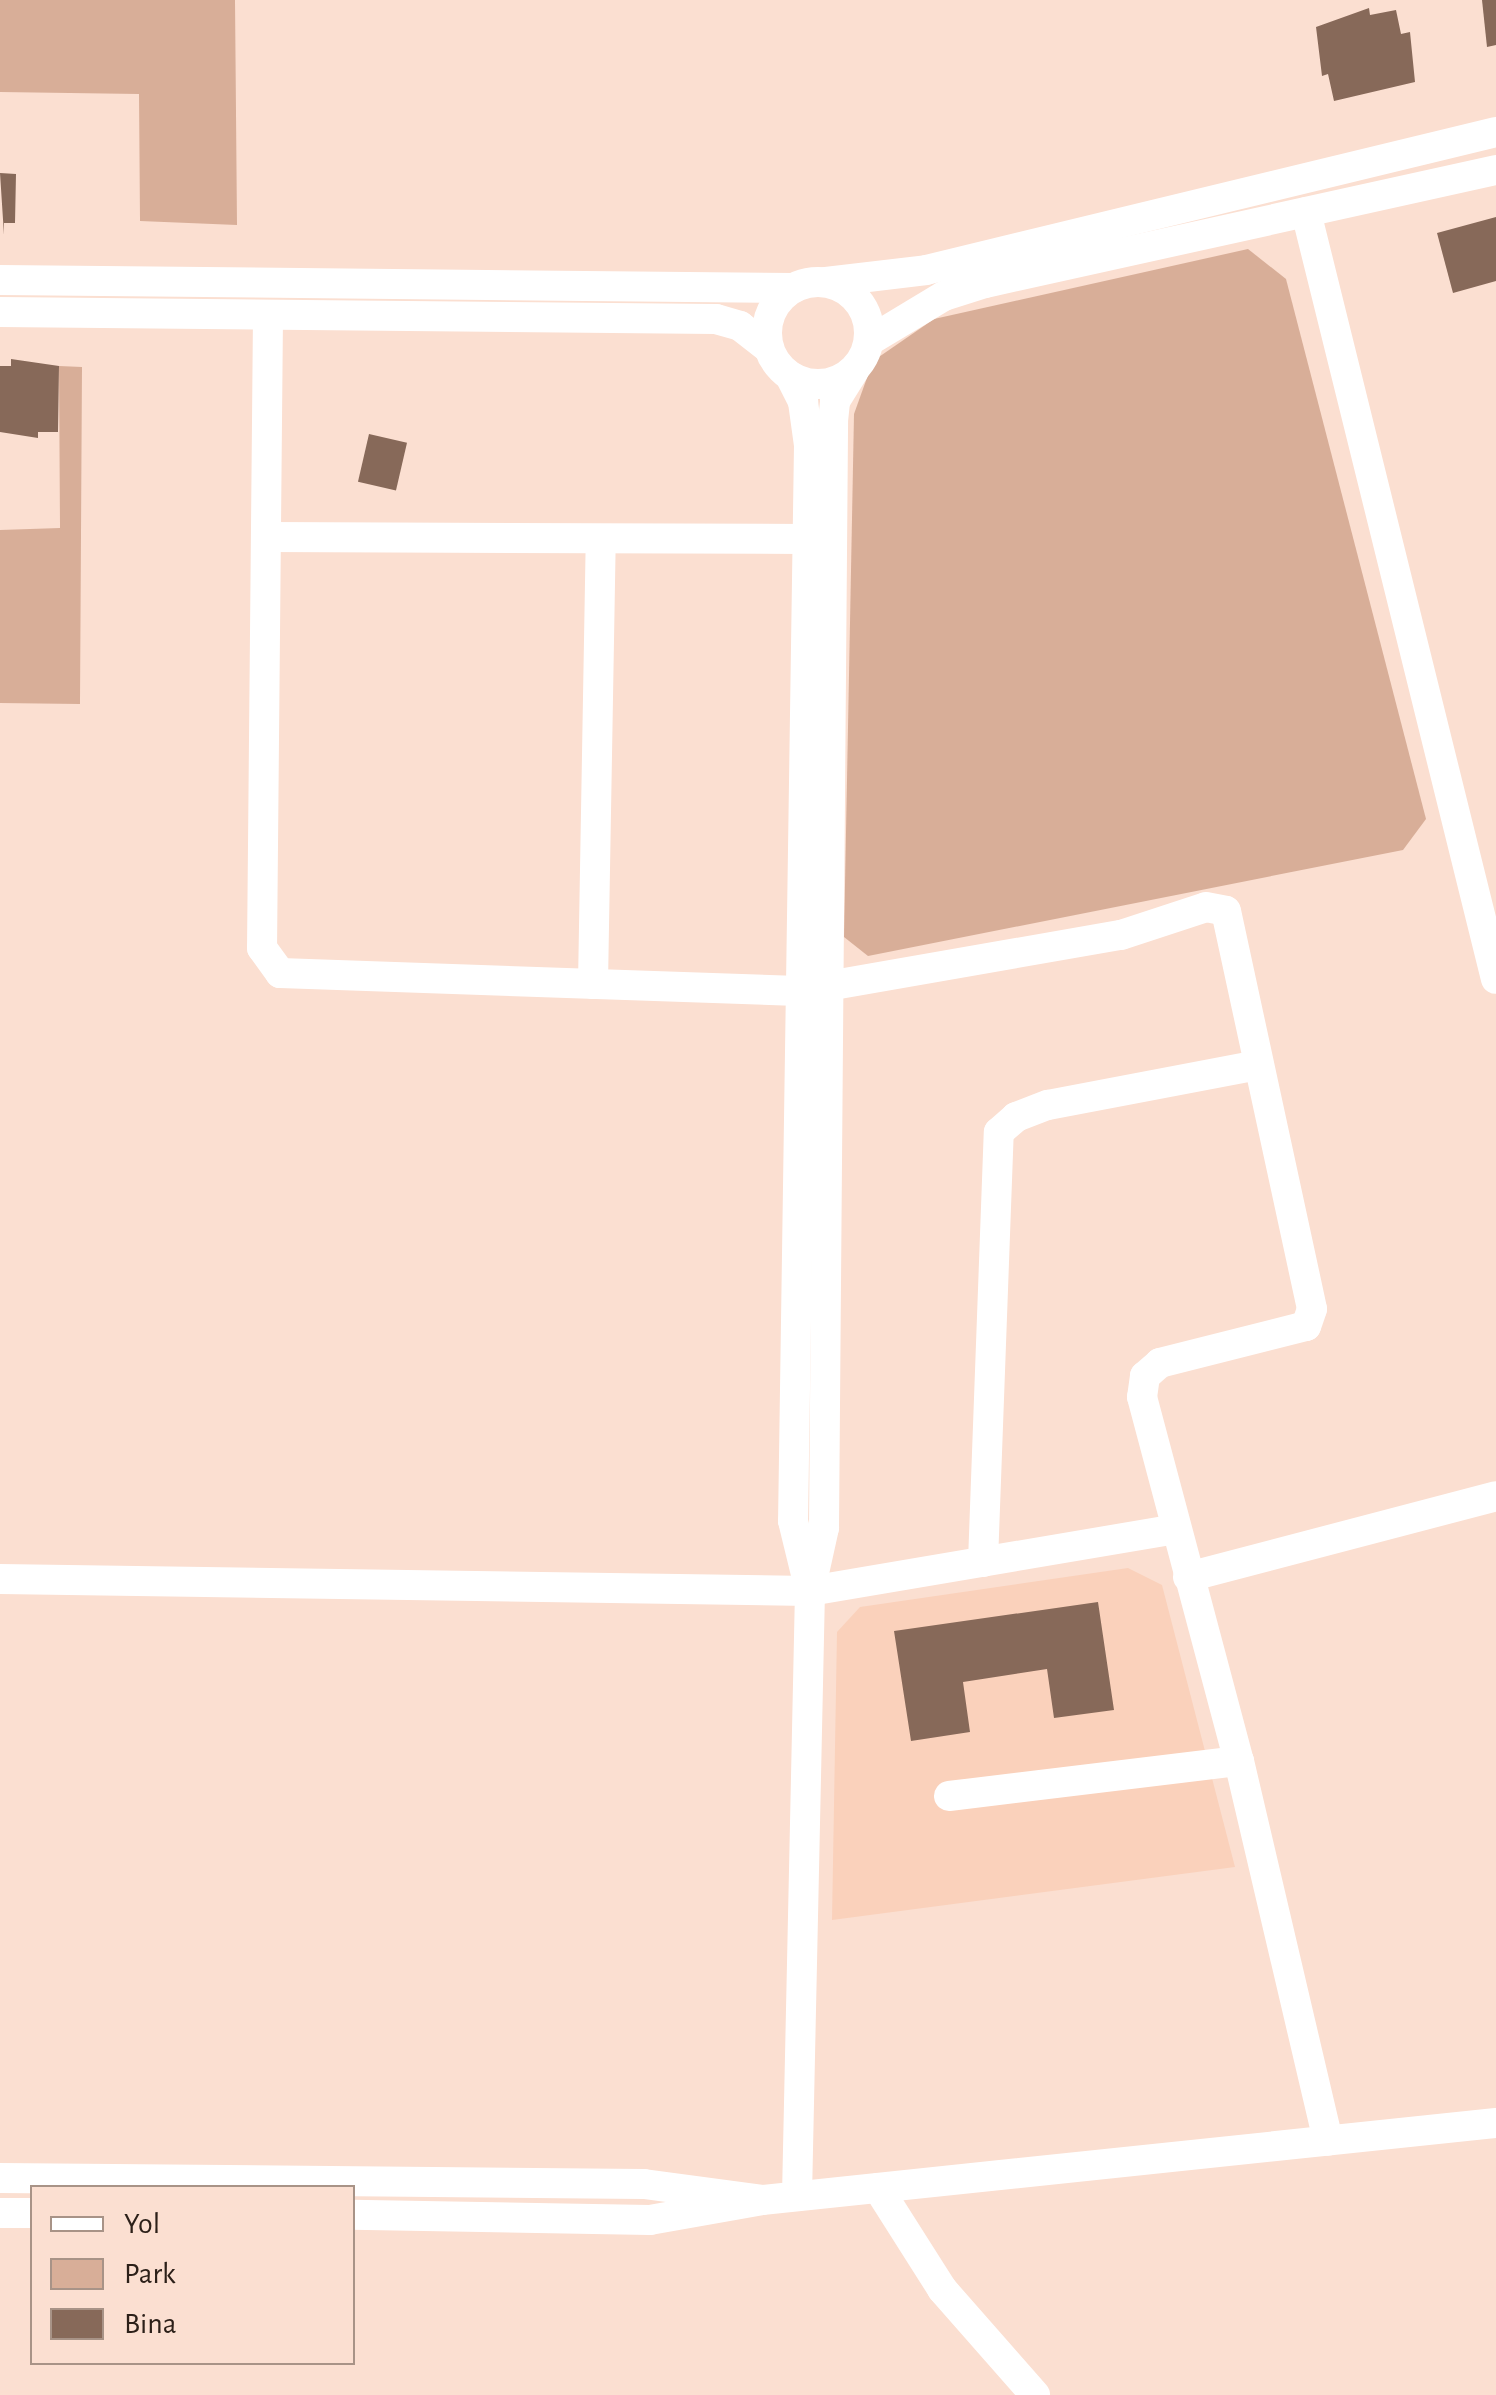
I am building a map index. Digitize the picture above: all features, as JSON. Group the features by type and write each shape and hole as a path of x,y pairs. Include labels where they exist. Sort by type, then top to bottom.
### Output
{"street":[{"path":"0,280 793,288 1002,253 1496,132"},
{"path":"797,2196 810,1591 824,1528 835,401 869,341 944,296 984,282 1496,170"},
{"path":"1306,212 1496,979"},
{"path":"826,282 841,287 864,310 869,341"},
{"path":"769,349 770,314 793,288"},
{"path":"0,312 716,319 740,326 769,349 790,376 804,402 810,445 792,1522 810,1591"},
{"path":"268,315 262,948 269,965 280,973 799,991 1121,935 1206,906 1226,911 1312,1309 1306,1326 1216,1344 1160,1362 1145,1376 1142,1398 1239,1760 1328,2141"},
{"path":"790,376 824,384 854,370"},
{"path":"268,537 808,539"},
{"path":"593,984 601,539"},
{"path":"983,1562 999,1132 1016,1116 1048,1105 1258,1065"},
{"path":"1188,1578 1496,1496"},
{"path":"0,1578 810,1591 1175,1530"},
{"path":"950,1796 1239,1760"},
{"path":"355,2215 650,2220 762,2200 1496,2123"},
{"path":"0,2178 644,2184 762,2200"},
{"path":"878,2188 942,2289 1035,2395"},
{"path":"0,2213 30,2213"}],"shaded area":[{"path":"1128,1568 1162,1585 1235,1867 832,1920 837,1632 860,1607"}],"green space":[{"path":"0,0 235,0 237,225 140,221 139,94 0,92"},
{"path":"1248,249 1286,279 1426,819 1403,850 868,956 844,937 854,414 873,361 934,319"},
{"path":"59,366 82,367 80,704 0,703 0,530 60,528"}],"building":[{"path":"1482,0 1496,0 1496,45 1487,47"},
{"path":"1369,8 1370,15 1396,10 1401,34 1410,32 1415,82 1334,101 1328,74 1322,76 1316,27"},
{"path":"0,173 16,174 15,223 4,223 4,235"},
{"path":"1496,217 1496,281 1453,293 1437,233"},
{"path":"11,359 59,366 58,432 38,432 38,438 0,432 0,366 11,366"},
{"path":"369,434 407,443 396,491 358,482"},
{"path":"1098,1602 1114,1710 1054,1718 1047,1669 963,1682 970,1732 911,1741 894,1631"}]}
